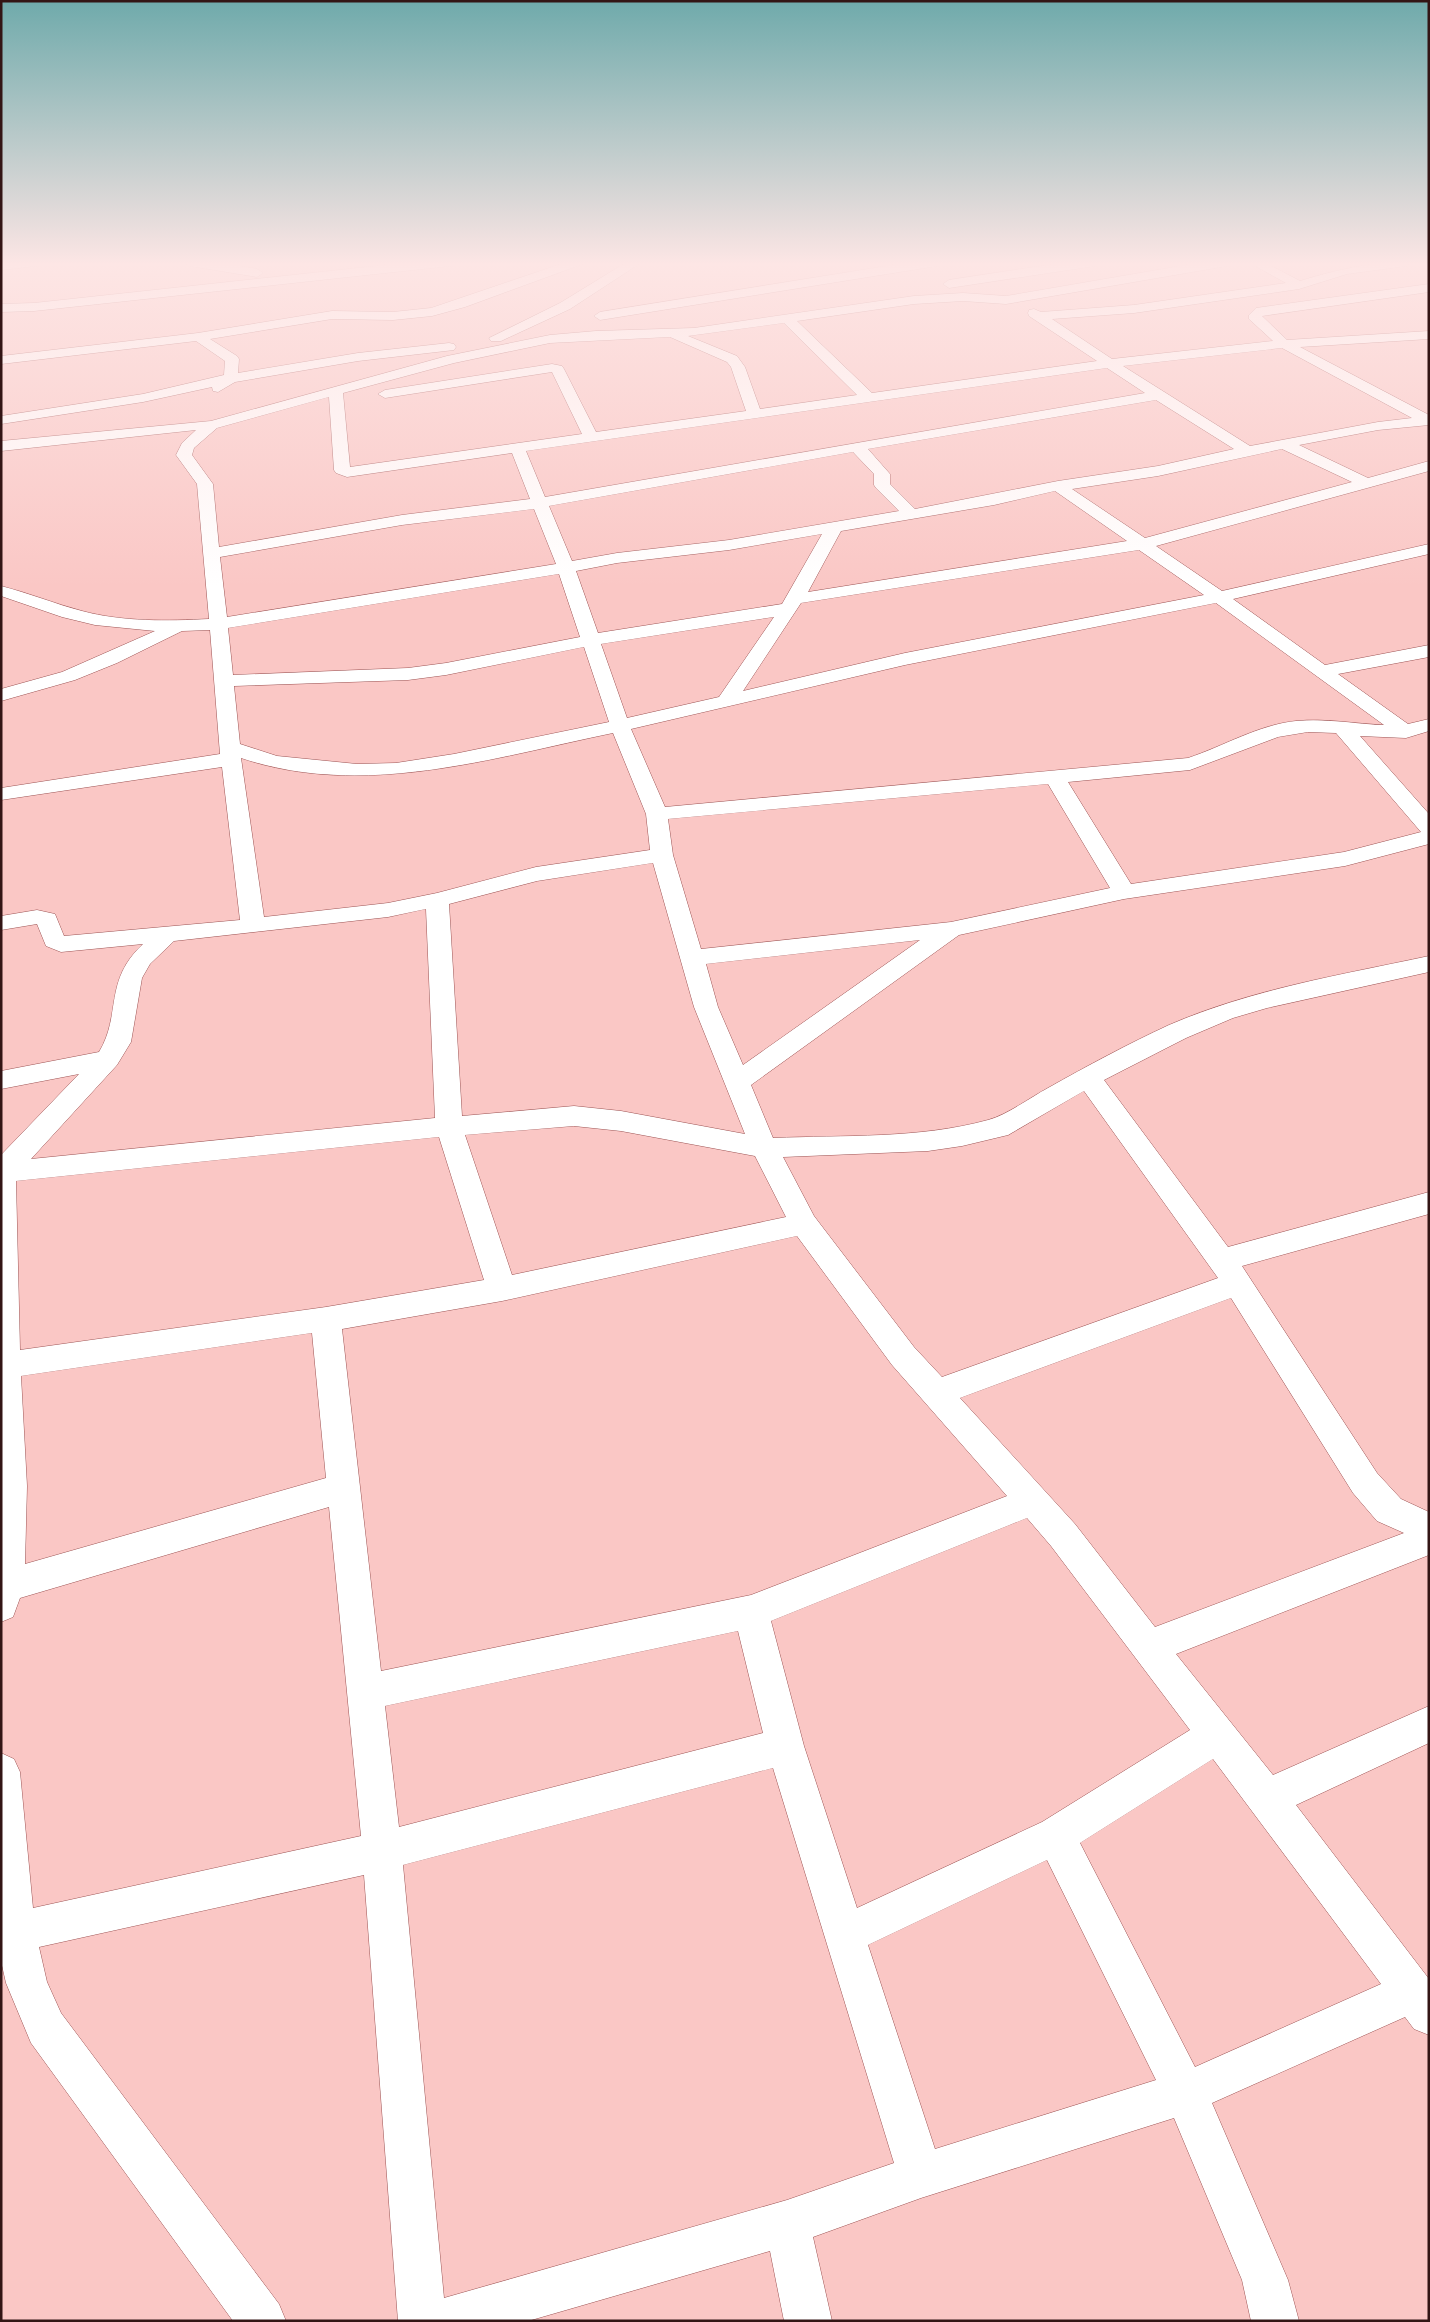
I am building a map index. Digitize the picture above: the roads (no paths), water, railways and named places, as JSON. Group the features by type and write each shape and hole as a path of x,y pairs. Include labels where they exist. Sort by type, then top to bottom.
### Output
{"street":[{"path":"202,400 231,378 231,370"},
{"path":"1,420 143,398 267,370"},
{"path":"1,446 165,428 212,425 336,397 417,370"},
{"path":"498,370 501,375"},
{"path":"336,397 371,397 527,370"},
{"path":"558,370 591,436"},
{"path":"739,370 754,412"},
{"path":"840,370 867,396"},
{"path":"336,397 342,470 348,472 1050,370"},
{"path":"1122,370 1158,396 1248,451"},
{"path":"1333,370 1428,421"},
{"path":"212,553 402,520 538,502 858,448 1062,410 1158,396"},
{"path":"165,428 187,411"},
{"path":"1,591 78,616 112,623 178,627 218,624 507,579 654,552 729,545 1058,486 1158,471 1248,451 1378,426 1428,421"},
{"path":"212,425 188,446 184,456 188,464 201,474 204,484 230,753 253,926"},
{"path":"1284,444 1366,483"},
{"path":"445,2321 787,2223 921,2176 1185,2093 1420,2003 1267,1798 1063,1535 903,1356 804,1224 764,1148 706,1007 662,855 657,814 620,726 566,568 517,447"},
{"path":"858,448 882,474 882,485 910,513"},
{"path":"224,681 408,674 485,663 591,640 1142,544 1428,467"},
{"path":"1058,486 1219,598 1403,731 1429,742"},
{"path":"727,700 792,604 835,526"},
{"path":"1,794 230,753 300,766 358,770 396,769 454,760 620,726 905,659 1219,598 1429,549"},
{"path":"1,695 56,682 86,671 178,627"},
{"path":"1321,671 1429,651"},
{"path":"657,814 1190,764 1212,758 1281,729 1315,726 1403,731 1429,725"},
{"path":"1343,729 1429,828"},
{"path":"1054,776 1124,892"},
{"path":"692,958 952,929 1124,892 1289,869 1345,859 1429,837"},
{"path":"1,923 37,917 47,919 54,941 61,944 166,935 388,910 437,900 536,874 662,855"},
{"path":"437,900 450,1126 502,1288"},
{"path":"737,1082 952,929"},
{"path":"166,935 140,960 130,978 118,1042 108,1059 1,1172 3,1365 12,1508 3,1593 343,1488"},
{"path":"1,1172 450,1126 574,1116 621,1121 764,1148 928,1141 998,1128 1088,1077 1177,1032 1224,1012 1264,1000 1429,964"},
{"path":"1,1080 108,1059"},
{"path":"1088,1077 1230,1271 1365,1483 1389,1510 1429,1528"},
{"path":"936,1392 1230,1271 1429,1203"},
{"path":"3,1365 326,1319 502,1288 804,1224"},
{"path":"326,1319 382,1851 422,2321"},
{"path":"365,1692 751,1612 1032,1500"},
{"path":"1148,1647 1429,1539"},
{"path":"751,1612 785,1746 921,2176"},
{"path":"1267,1798 1429,1724"},
{"path":"845,1935 1056,1836 1217,1735"},
{"path":"8,1934 382,1851 785,1746"},
{"path":"1,1772 8,1934 46,2028 262,2321"},
{"path":"1056,1836 1185,2093 1265,2280 1275,2321"},
{"path":"787,2223 808,2321"}]}
